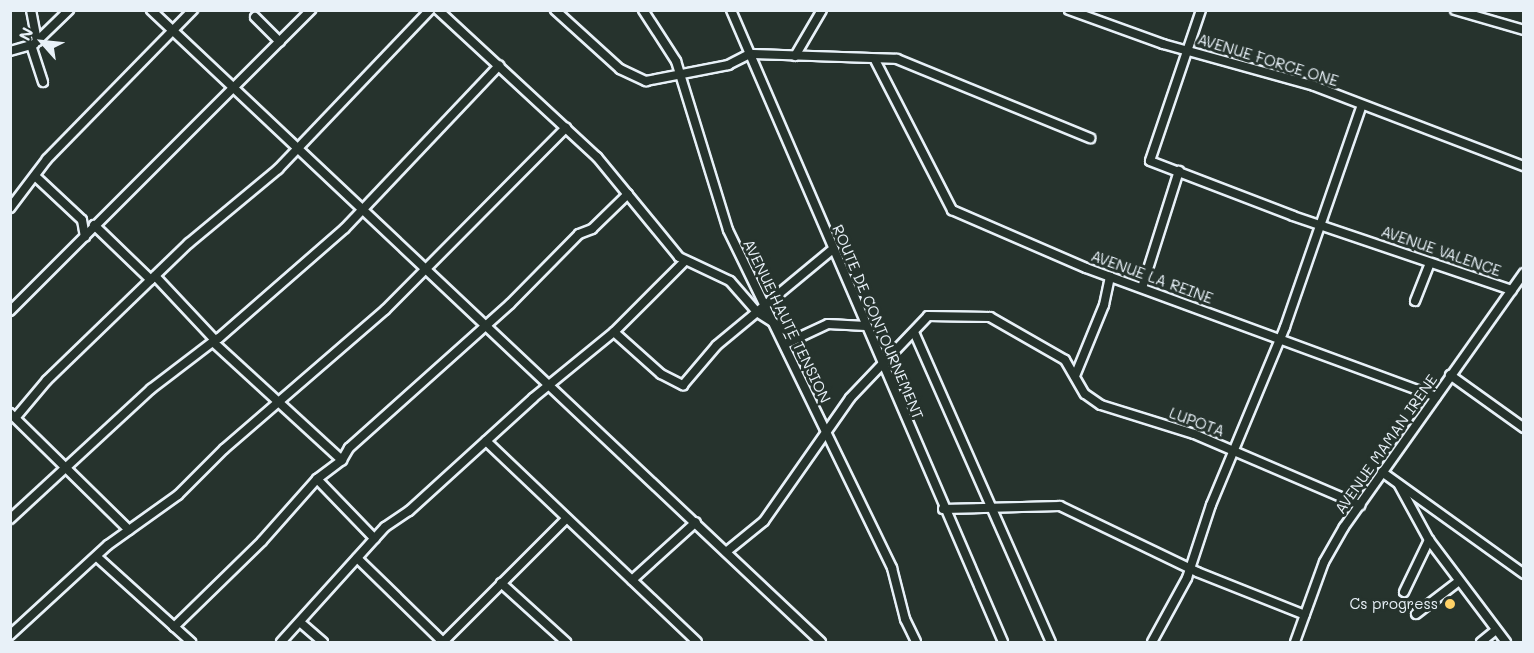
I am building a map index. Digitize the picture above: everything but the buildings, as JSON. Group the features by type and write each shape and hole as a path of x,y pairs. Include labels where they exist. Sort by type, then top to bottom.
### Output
{"street":[{"path":"31,10 34,43 43,81"},
{"path":"10,51 34,43 69,10"},
{"path":"151,10 547,388 696,522 821,642"},
{"path":"10,208 35,176 193,10"},
{"path":"10,311 311,10"},
{"path":"129,530 13,415 153,278 296,148 430,10"},
{"path":"438,10 566,128 628,194 685,261 730,281 757,312 798,338"},
{"path":"555,10 626,74 658,82 750,54 795,56 825,54 908,62 1090,138"},
{"name":"AVENUE HAUTE TENSION","path":"643,10 672,54 726,226 775,323 891,568 905,620 916,642"},
{"name":"ROUTE DE CONTOURNEMENT","path":"731,10 943,509 1004,642"},
{"path":"795,56 822,10"},
{"name":"AVENUE FORCE ONE","path":"1069,10 1187,49 1314,86 1361,107 1524,166"},
{"path":"1187,49 1201,10"},
{"path":"1455,10 1524,30"},
{"path":"255,17 280,42"},
{"name":"AVENUE VALENCE","path":"1187,49 1149,160 1321,225 1512,290"},
{"name":"AVENUE LA REINE","path":"874,60 905,125 950,208 1110,277 1436,397"},
{"path":"10,519 67,466 362,211 499,66"},
{"path":"1152,642 1190,568 1280,338 1361,107"},
{"path":"10,635 97,556 178,495 279,403 424,270 566,128"},
{"path":"1142,288 1179,171"},
{"path":"35,176 82,220 95,224 153,278 214,341 342,460"},
{"path":"174,627 255,548 316,479 342,460 349,448 485,327 579,234 592,229 628,194"},
{"path":"82,220 85,237"},
{"path":"614,332 653,368 682,385 714,348 833,249"},
{"path":"281,642 301,623 375,539 614,332 685,261"},
{"path":"1415,301 1430,263"},
{"name":"AVENUE MAMAN IRENE","path":"1295,642 1328,553 1382,472 1524,273"},
{"path":"1075,376 1104,305 1110,277"},
{"name":"LUPOTA","path":"726,552 764,521 801,463 827,436 850,398 928,316 981,316 1043,345 1065,360 1085,394 1101,405 1236,450 1360,506"},
{"path":"785,344 828,324 866,326"},
{"path":"914,332 1052,642"},
{"path":"1450,375 1524,428"},
{"path":"486,441 697,642"},
{"path":"1382,472 1524,574"},
{"path":"316,479 375,539"},
{"path":"1399,485 1429,540 1506,642"},
{"path":"943,509 991,505 1060,506 1190,568 1305,615"},
{"path":"357,558 443,642 566,519"},
{"path":"632,580 696,522"},
{"path":"1404,592 1429,540"},
{"path":"97,556 191,642"},
{"path":"1416,614 1459,580"},
{"path":"501,582 566,642"},
{"path":"301,623 323,642"},
{"path":"1481,642 1496,630"}],"place":[{"name":"Cs progress","path":"1450,604"}]}
